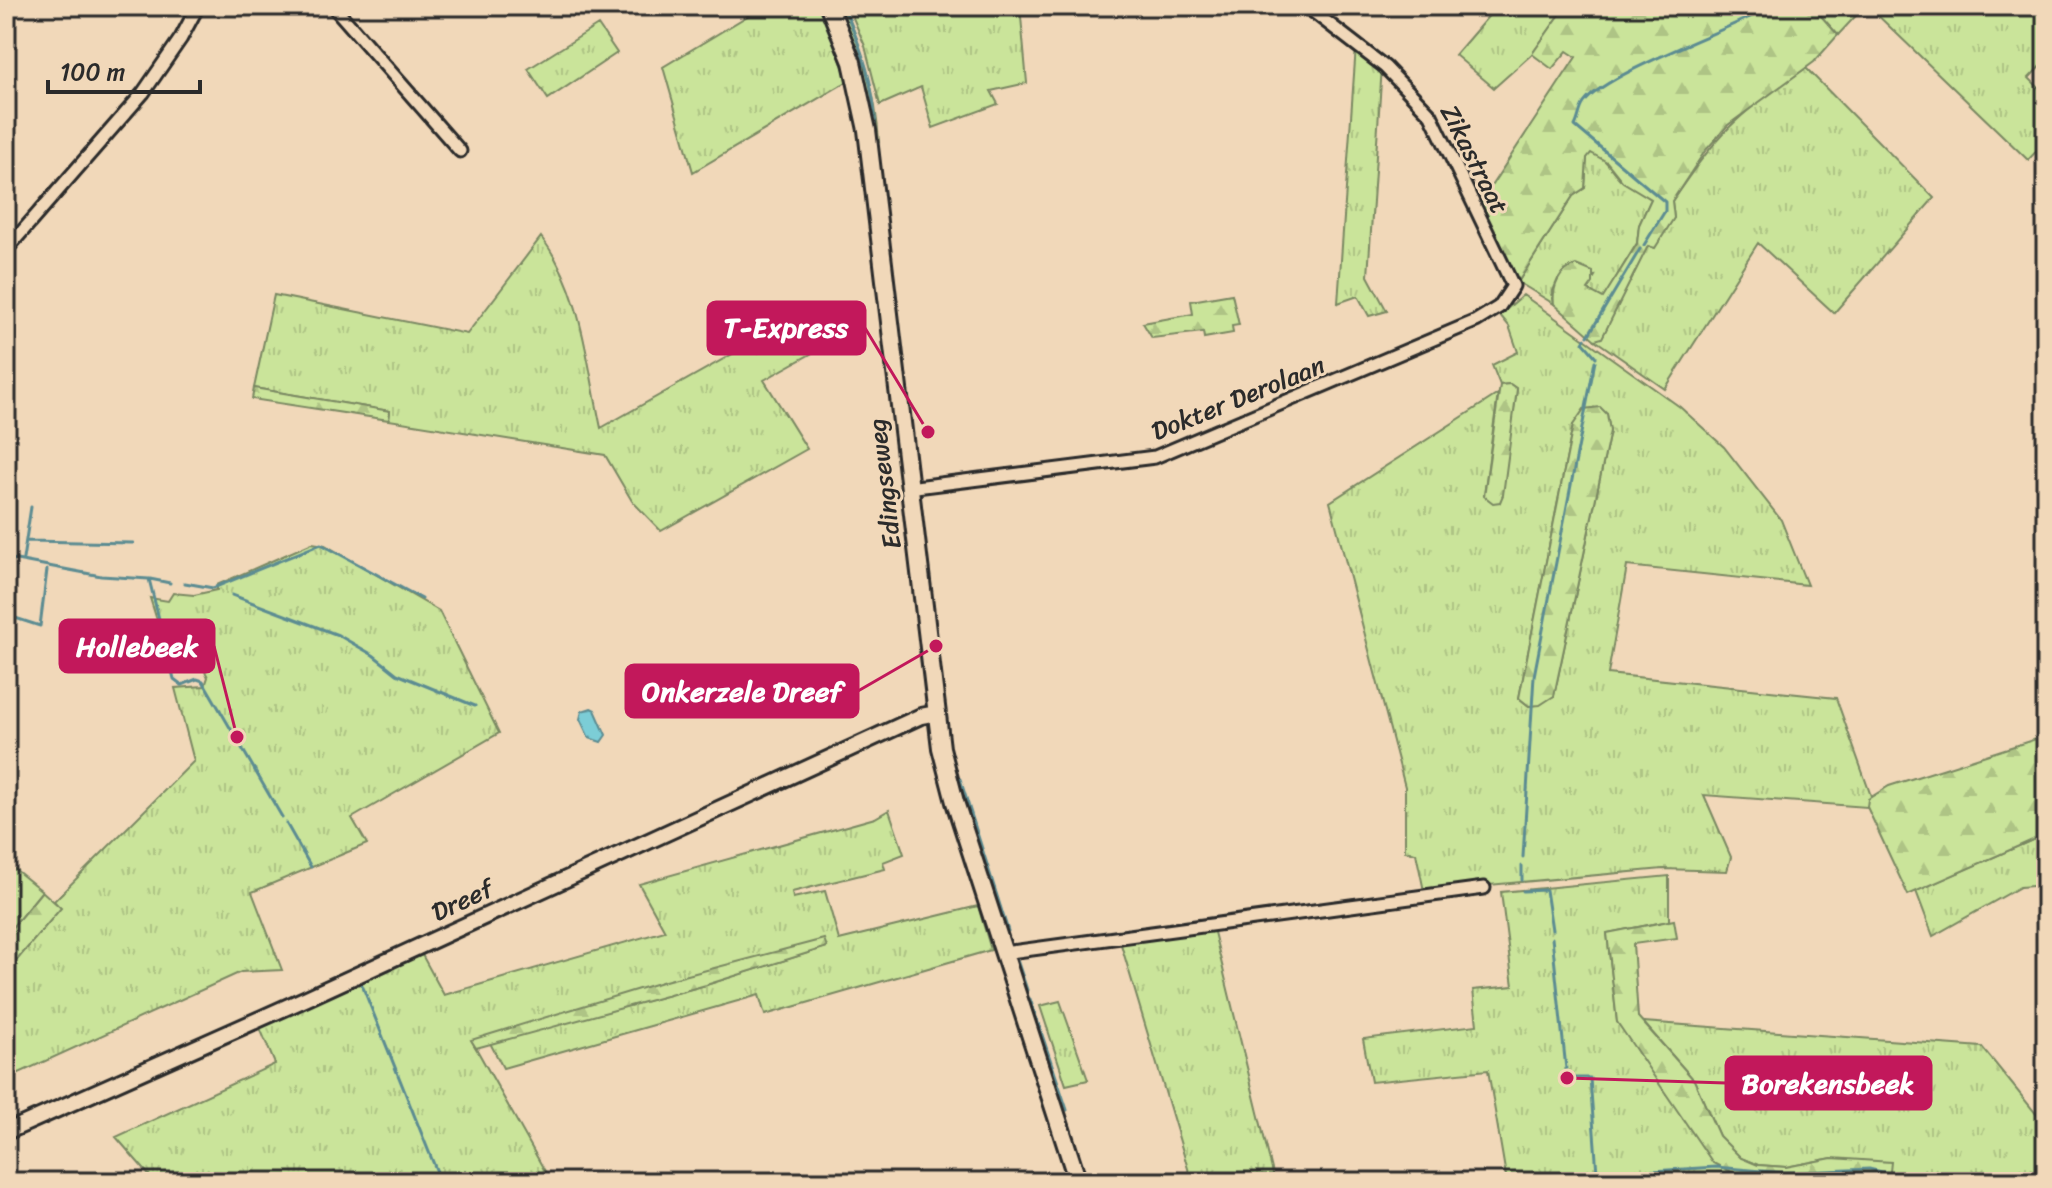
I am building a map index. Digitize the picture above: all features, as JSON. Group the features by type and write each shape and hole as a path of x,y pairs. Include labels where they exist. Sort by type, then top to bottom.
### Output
{"main road":[{"name":"Edingseweg","path":"829,6 845,42 861,97 937,713 955,802 1078,1182"}],"street":[{"path":"6,250 143,93 181,38 198,6"},
{"path":"333,6 460,151"},
{"name":"Zikastraat","path":"1306,6 1385,67 1431,115 1513,286"},
{"name":"Dokter Derolaan","path":"908,488 1155,457 1476,321 1499,307 1513,286"},
{"name":"Dreef","path":"6,1132 921,716 937,713"},
{"path":"1003,953 1484,888"}],"green space":[{"path":"764,6 821,6 848,81 693,172 663,67"},
{"path":"835,6 844,6 863,56 872,89 879,142 875,141"},
{"path":"848,6 1020,6 1027,83 991,91 998,104 933,128 921,87 880,105 865,46"},
{"path":"1497,6 1566,6 1532,54 1494,88 1455,55"},
{"path":"1566,6 1812,6 1838,35 1814,62 1728,125 1705,151 1672,201 1674,218 1655,248 1648,246 1602,338 1595,340 1554,304 1556,286 1561,275 1576,265 1593,272 1593,283 1588,290 1603,298 1637,244 1639,225 1651,199 1623,182 1607,162 1591,153 1587,158 1585,188 1573,196 1518,282 1509,272 1480,203 1576,57 1567,51 1552,69 1532,54"},
{"path":"1812,6 1865,6 1838,35"},
{"path":"1868,6 2046,6 2046,60 2029,78 2046,95 2046,141 2028,160"},
{"path":"598,25 617,53 548,99 528,69"},
{"path":"1356,46 1382,66 1368,276 1387,311 1369,316 1358,296 1338,303"},
{"path":"1806,68 1934,198 1834,313 1758,243 1665,389 1595,340 1602,337 1648,245 1674,218 1672,201 1702,159 1746,112"},
{"path":"1591,153 1604,160 1621,180 1651,199 1639,225 1637,243 1603,299 1587,290 1595,276 1558,279 1552,293 1554,304 1518,282 1573,196 1585,188 1587,157"},
{"path":"541,237 566,280 574,303 601,428 805,313 823,347 764,380 807,449 661,531 632,501 605,455 389,420 390,411 254,388 274,295 467,334"},
{"path":"1232,294 1239,325 1232,326 1233,333 1204,338 1203,332 1152,338 1143,323 1193,314 1191,301"},
{"path":"1523,295 1680,407 1724,447 1781,520 1807,585 1627,566 1608,674 1836,698 1871,796 1867,807 1704,795 1731,857 1727,871 1663,869 1424,891 1416,853 1405,851 1405,787 1330,502 1498,394 1484,495 1500,502 1517,389 1510,384 1500,385 1492,365 1518,352 1509,326 1500,315","holes":["1607,414 1610,431 1554,696 1529,706 1519,698 1573,425"]},
{"path":"1510,384 1517,389 1503,495 1500,502 1493,503 1484,496 1500,385"},
{"path":"254,388 390,411 389,420 252,399"},
{"path":"1600,407 1607,414 1610,431 1554,696 1540,705 1529,706 1519,698 1573,425 1584,409"},
{"path":"312,543 325,545 439,611 499,733 352,818 367,844 252,892 282,970 241,972 6,1079 6,973 60,908 54,901 194,761 175,688 205,686 208,677 204,669 173,671 150,598 168,601 173,593 194,595 217,590 217,585"},
{"path":"2036,739 2046,756 2046,834 1908,895 1867,807 1868,799 1889,786"},
{"path":"889,810 904,854 883,862 885,869 792,892 793,898 825,891 839,940 978,906 991,950 765,1015 759,995 503,1068 490,1043 706,985 826,947 824,940 472,1041 551,1182 135,1182 149,1175 116,1137 275,1064 260,1028 421,953 444,995 665,931 639,884 875,818"},
{"path":"2046,834 2046,885 2020,887 1933,936 1916,891"},
{"path":"6,862 42,891 6,935"},
{"path":"1669,876 1669,921 1607,933 1617,1022 1743,1177 1889,1180 1832,1158 1786,1167 1758,1165 1741,1158 1719,1136 1694,1080 1643,1022 1982,1047 2046,1126 2046,1182 1507,1182 1488,1070 1371,1082 1363,1039 1477,1025 1473,990 1513,986 1501,892"},
{"path":"42,891 61,908 6,973 6,935"},
{"path":"1674,920 1677,938 1633,944 1638,1017 1694,1080 1719,1136 1741,1158 1758,1165 1786,1167 1832,1158 1891,1162 1889,1181 1743,1178 1713,1163 1617,1022 1607,933"},
{"path":"1213,928 1275,1182 1192,1182 1120,941"},
{"path":"824,939 827,947 706,985 476,1048 471,1040 665,981"},
{"path":"1060,1001 1088,1080 1066,1085 1040,1006"}],"water":[{"path":"595,710 606,735 601,742 589,738 580,719 582,711"}],"waterway":[{"path":"843,6 866,68 876,133"},
{"path":"1644,245 1665,211 1665,202 1575,126 1582,106 1617,78 1772,6"},
{"path":"1588,336 1640,249"},
{"path":"1585,339 1583,342 1596,357"},
{"path":"1523,857 1534,676 1595,361"},
{"path":"23,559 31,507"},
{"path":"27,541 133,543"},
{"path":"185,583 213,588 321,544 422,599"},
{"path":"6,558 101,576 149,579 174,679 182,685 197,679 203,681 282,817"},
{"path":"9,616 40,626 47,570"},
{"path":"150,579 170,583"},
{"path":"232,595 338,635 373,655 397,674 475,706"},
{"path":"960,779 1008,931"},
{"path":"286,823 311,867"},
{"path":"1522,866 1522,880"},
{"path":"1523,891 1546,890 1552,930"},
{"path":"1552,938 1567,1078 1590,1078 1597,1173 1612,1173"},
{"path":"1016,957 1027,990"},
{"path":"362,985 441,1182"},
{"path":"1030,999 1067,1110"},
{"path":"1620,1173 1716,1167 1784,1173 1869,1169 1886,1173"},
{"path":"1584,1175 1597,1173 1598,1182"},
{"path":"1531,1178 1577,1174"},
{"path":"1895,1174 1929,1182"}],"place":[{"name":"T-Express","path":"928,432"},
{"name":"Onkerzele Dreef","path":"936,646"},
{"name":"Hollebeek","path":"237,737"},
{"name":"Borekensbeek","path":"1567,1078"}]}
